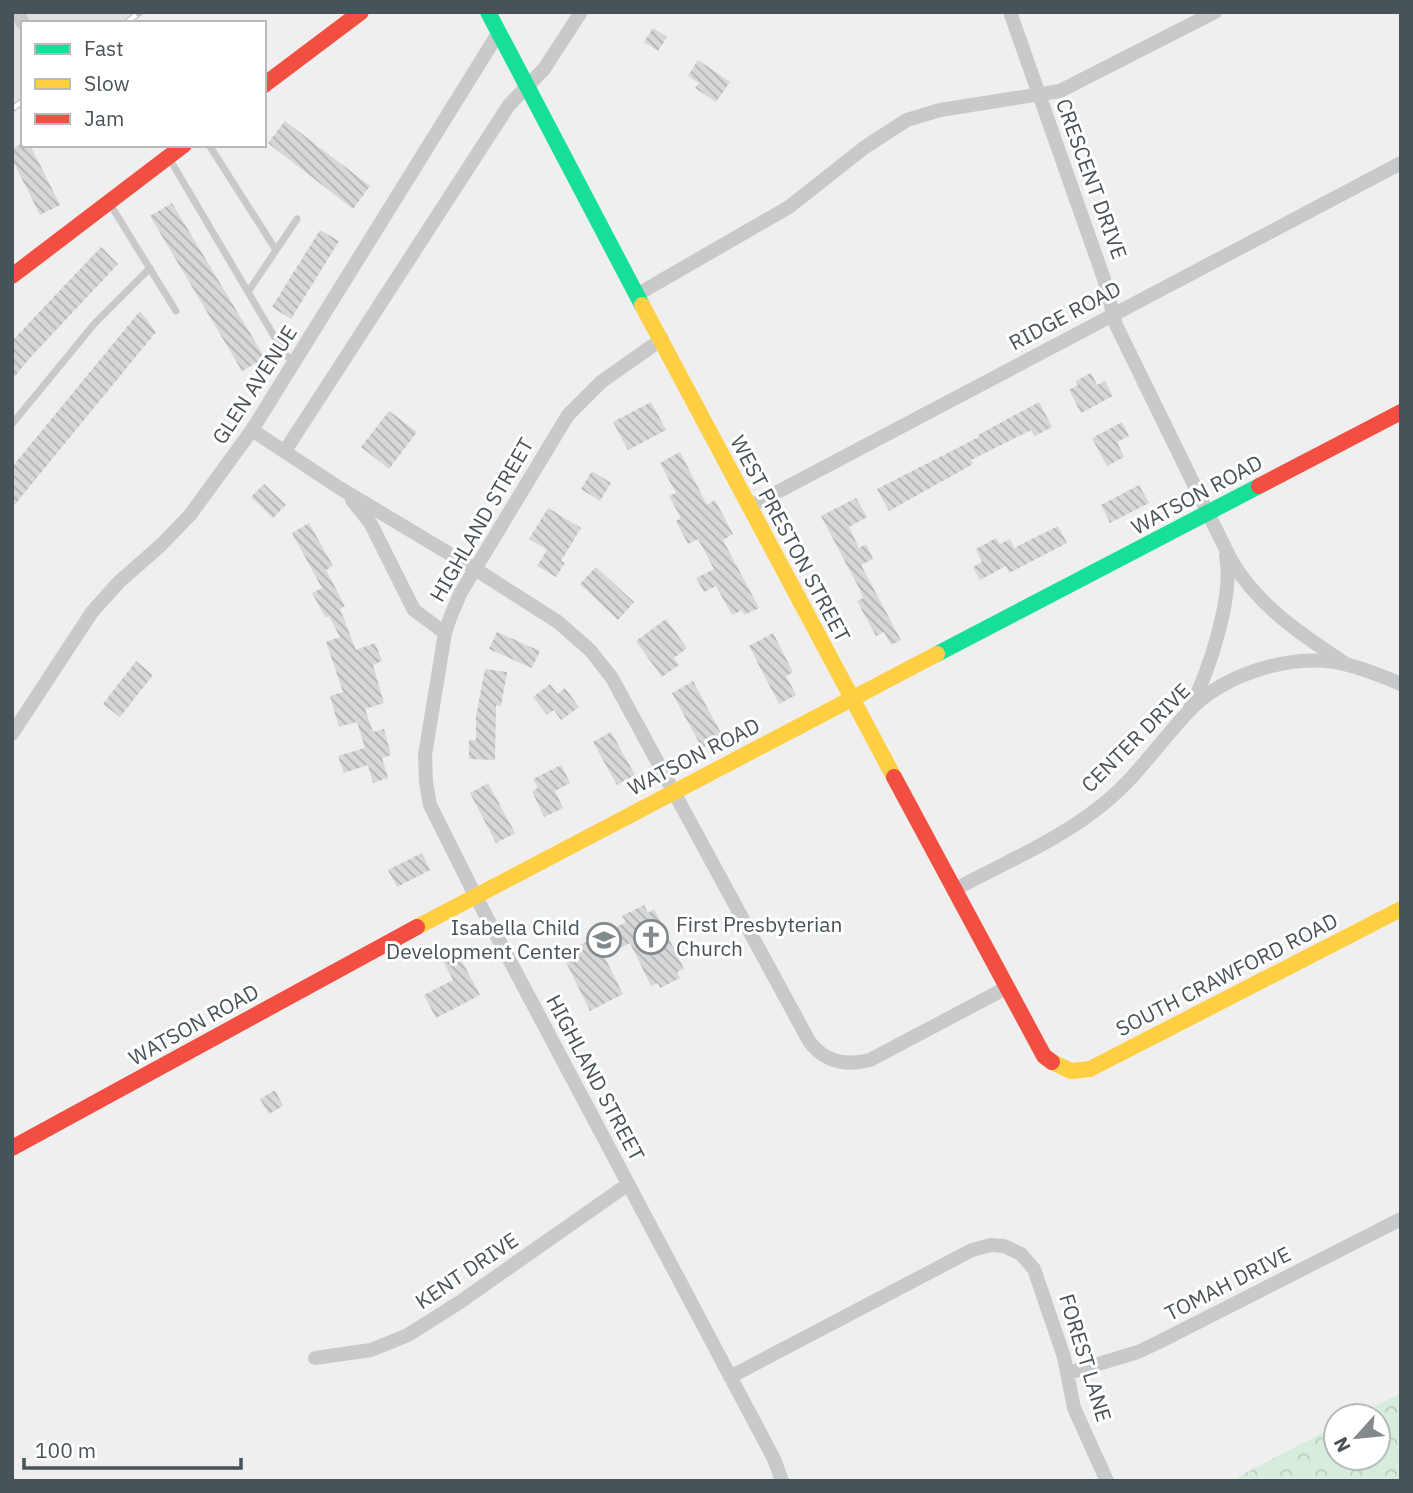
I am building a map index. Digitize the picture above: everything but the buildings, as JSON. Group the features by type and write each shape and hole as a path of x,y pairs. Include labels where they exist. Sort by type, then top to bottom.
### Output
{"street":[{"path":"266,83 361,12"},
{"name":"WEST PRESTON STREET","path":"488,12 1006,988 1044,1056 1056,1066 1070,1072"},
{"path":"285,451 509,105 544,69 581,12"},
{"name":"CRESCENT DRIVE","path":"1010,12 1104,279 1113,315 1224,548 1237,570 1267,606 1297,631 1346,664"},
{"path":"638,294 789,207 865,147 907,120 940,110 1039,96 1067,88 1215,12"},
{"name":"GLEN AVENUE","path":"12,734 92,612 119,582 190,515 252,430 499,32"},
{"path":"12,276 181,147"},
{"name":"RIDGE ROAD","path":"749,506 1401,163"},
{"name":"HIGHLAND STREET","path":"662,339 610,375 575,406 552,439 460,594 445,633 425,755 426,782 430,805 475,895 774,1459 782,1481"},
{"name":"WATSON ROAD","path":"12,1148 475,895 1401,412"},
{"path":"252,430 338,487 558,622 590,650 612,678 814,1048 829,1059 846,1063 870,1060 1006,988"},
{"path":"338,487 366,517 414,610 445,633"},
{"name":"CRESCENT DRIVE","path":"1188,712 1203,678 1222,614 1227,582 1224,548"},
{"name":"CENTER DRIVE","path":"954,890 1047,840 1099,807 1150,759 1188,712 1227,684 1267,668 1310,662 1346,664 1401,684"},
{"name":"SOUTH CRAWFORD ROAD","path":"1070,1072 1097,1066 1401,909"},
{"name":"KENT DRIVE","path":"315,1358 371,1350 408,1335 453,1308 627,1185"},
{"name":"TOMAH DRIVE","path":"1068,1373 1138,1352 1401,1219"},
{"name":"FOREST LANE","path":"730,1377 972,1250 998,1244 1026,1258 1037,1273 1068,1373 1074,1408 1107,1481"}],"lane":[{"path":"210,147 276,250"},
{"path":"168,157 285,353 295,363"},
{"path":"109,202 176,311"},
{"path":"248,292 297,219"},
{"path":"12,424 95,323 150,268"}],"shaded area":[{"path":"12,12 138,12 127,21 21,21 21,99 12,106"}],"green space":[{"path":"1401,1393 1401,1481 1240,1481 1238,1477 1322,1433 1322,1472 1392,1472 1392,1402 1383,1402"}],"railway":[{"path":"129,21 140,12"},
{"path":"12,109 21,102"}],"traffic: fast":[{"path":"488,12 642,305"},
{"path":"937,654 1259,486"}],"traffic: slow":[{"path":"642,305 894,777"},
{"path":"417,927 937,654"},
{"path":"1052,1062 1071,1071 1090,1069 1401,909"}],"traffic: jam":[{"path":"266,83 361,12"},
{"path":"12,276 181,147"},
{"path":"1259,486 1401,412"},
{"path":"894,777 1044,1056 1052,1062"},
{"path":"12,1148 417,927"}],"place":[{"name":"First Presbyterian Church","path":"651,937"},
{"name":"Isabella Child Development Center","path":"604,940"}]}
